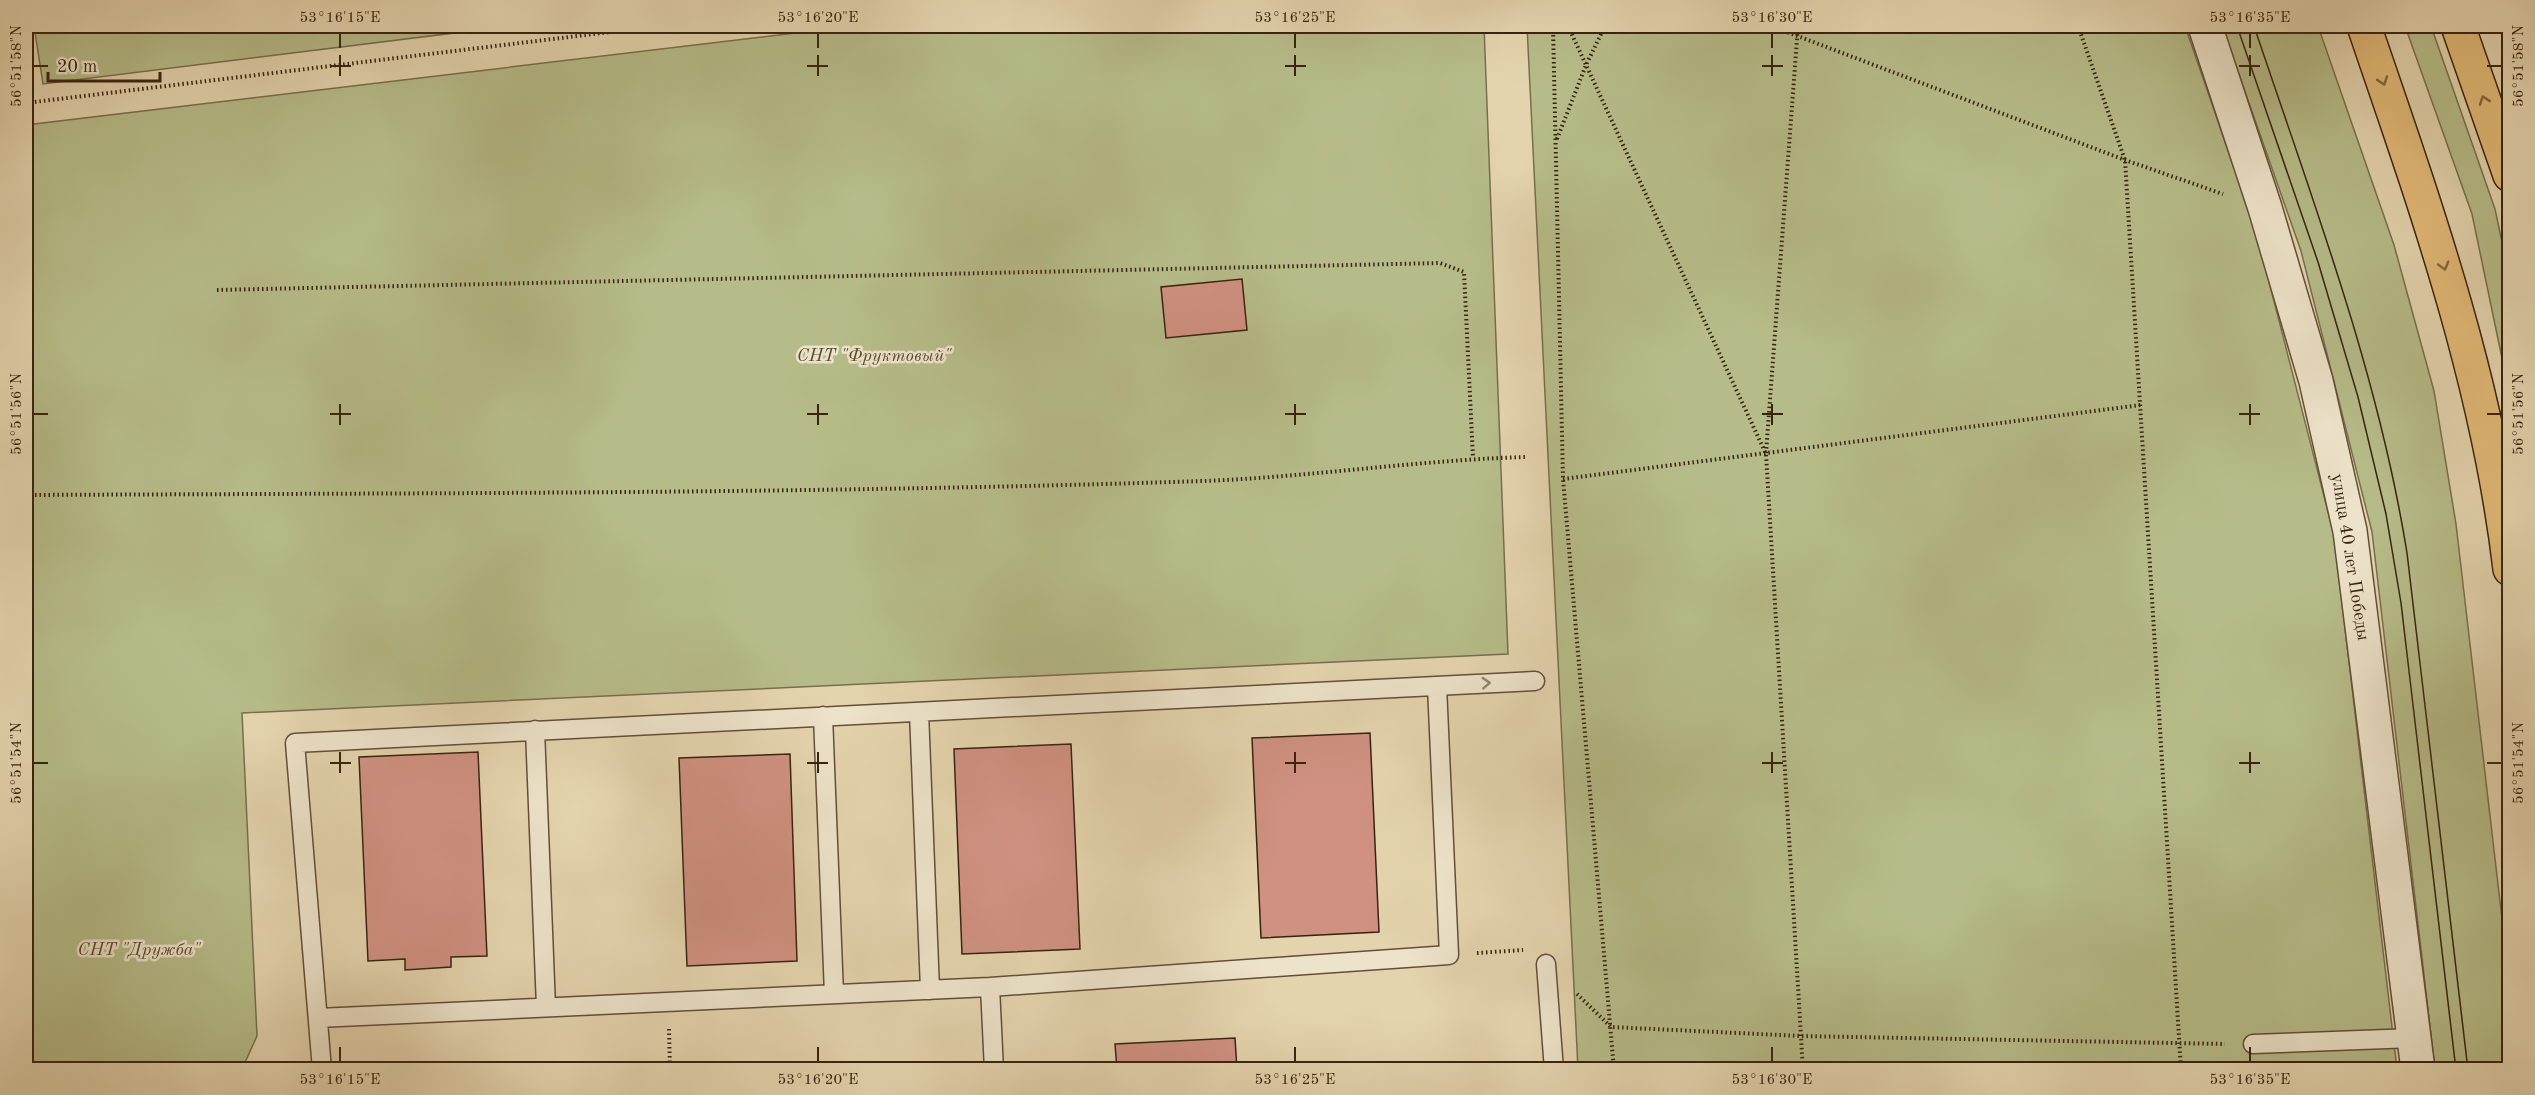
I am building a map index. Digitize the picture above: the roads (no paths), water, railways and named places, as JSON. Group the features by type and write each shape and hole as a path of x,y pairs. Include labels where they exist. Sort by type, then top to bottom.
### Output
{"main road":[{"path":"2364,26 2439,246 2473,366 2503,513 2510,569"},
{"path":"2458,26 2510,175"}],"street":[{"name":"улица 40 лет Победы","path":"2205,26 2265,208 2316,381 2350,531 2416,1054"}],"lane":[{"path":"322,1070 295,743 1535,681"},
{"path":"318,1018 990,987 1449,955 1437,686"},
{"path":"919,712 930,990"},
{"path":"823,716 834,994"},
{"path":"535,730 546,1007"},
{"path":"1546,964 1554,1070"},
{"path":"990,987 994,1070"},
{"path":"2253,1044 2416,1054"}],"tram line":[{"path":"2237,26 2318,262 2358,397 2386,514 2401,603 2456,1070"},
{"path":"2254,26 2341,286 2379,419 2394,485 2407,553 2468,1070"}],"park label":[{"name":"СНТ \"Фруктовый\"","path":"874,355"},
{"name":"СНТ \"Дружба\"","path":"139,949"}]}
